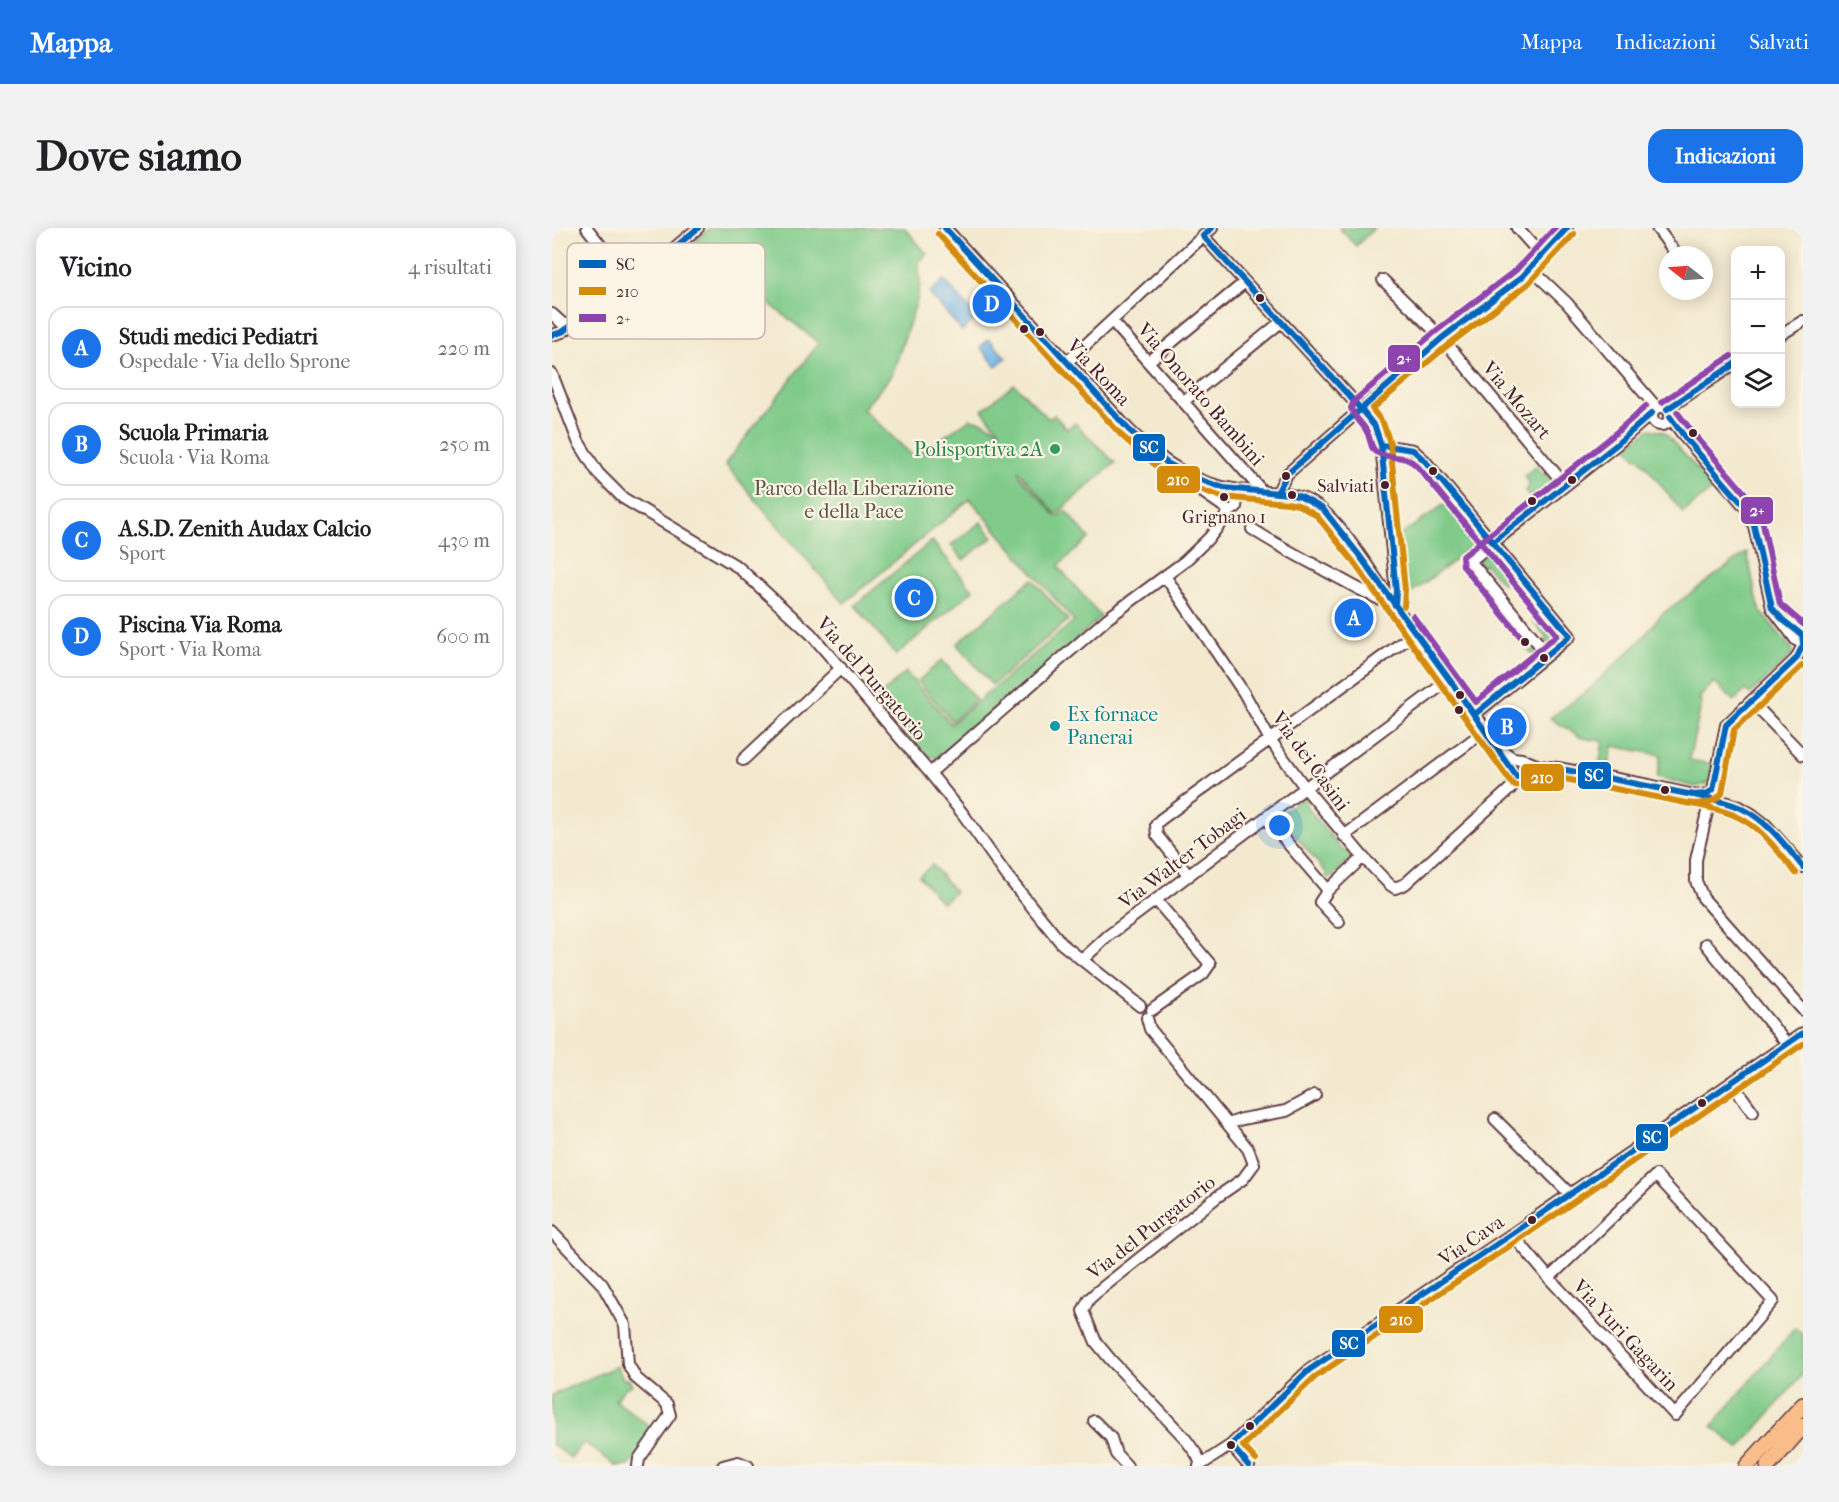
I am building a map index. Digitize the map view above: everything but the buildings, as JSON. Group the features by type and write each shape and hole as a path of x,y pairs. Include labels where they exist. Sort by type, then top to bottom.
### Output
{"highway":[{"path":"1747,1466 1803,1405"},
{"path":"1768,1466 1803,1426"}],"street":[{"path":"587,228 599,243"},
{"path":"1517,228 1541,255"},
{"path":"1277,493 1287,474 1442,338 1522,277 1567,228"},
{"path":"1657,228 1670,246"},
{"path":"678,243 694,229"},
{"name":"Via Roma","path":"950,230 1066,363 1149,449 1230,511"},
{"path":"1066,363 1208,232 1245,282 1375,427 1381,445 1396,591 1395,605 1384,602 1266,538 1252,528"},
{"path":"1530,268 1567,303 1661,415 1687,440 1748,509 1754,526 1772,608 1802,635 1803,644 1796,659 1726,725 1696,860 1696,881 1703,898 1803,1010"},
{"name":"Via Mozart","path":"1383,280 1442,338 1565,485"},
{"path":"1149,361 1245,282"},
{"path":"552,314 563,324 567,324"},
{"name":"Via Onorato Bambini","path":"1112,321 1263,492"},
{"path":"1785,332 1803,321"},
{"path":"1184,401 1281,322"},
{"path":"552,335 567,328"},
{"path":"1547,654 1470,561 1620,442 1731,366"},
{"name":"Via del Purgatorio","path":"552,377 578,441 598,474 623,498 660,518 738,567 811,634 930,773 1062,944 1140,1006 1137,1011 1140,1017 1149,1014 1150,1029 1228,1124 1251,1156 1254,1164 1244,1179 1217,1197 1097,1292 1089,1299 1083,1311 1096,1342 1184,1437 1197,1455 1200,1465"},
{"path":"1381,445 1413,450 1425,461 1570,636 1474,715"},
{"name":"Via Roma","path":"1179,471 1211,484 1238,490 1301,497 1323,509 1450,679 1485,730 1521,768"},
{"path":"930,773 1108,618 1185,562 1236,507 1238,490"},
{"name":"Via dei Casini","path":"1165,576 1244,693 1269,738 1306,789 1344,836 1395,888 1405,884 1511,788 1521,768"},
{"path":"1189,876 1157,835 1156,825 1160,819 1416,633"},
{"path":"743,760 841,668"},
{"name":"Via Walter Tobagi","path":"1082,960 1109,935 1450,679"},
{"path":"1751,701 1803,755"},
{"path":"1344,836 1485,730"},
{"path":"1521,768 1542,766 1558,768 1694,795 1711,794 1752,814 1766,825 1803,867"},
{"path":"1266,818 1328,890"},
{"path":"1339,922 1320,902 1328,890 1363,857"},
{"path":"1149,1014 1203,974 1210,964 1156,900"},
{"path":"1706,944 1787,1044"},
{"name":"Via Cava","path":"1200,1465 1231,1445 1309,1370 1512,1234 1803,1033"},
{"path":"1731,1082 1754,1112"},
{"path":"1228,1124 1242,1119 1286,1111 1315,1095"},
{"path":"1495,1119 1550,1171 1570,1194"},
{"name":"Via Yuri Gagarin","path":"1512,1234 1549,1278 1675,1414 1773,1301 1656,1175 1549,1278"},
{"path":"552,1232 602,1284 625,1325 628,1364 636,1378 667,1404 670,1415 639,1460 638,1466"},
{"path":"1094,1421 1111,1438 1116,1454 1127,1466"},
{"path":"1231,1445 1249,1466"},
{"path":"723,1466 738,1462 748,1466"}],"green space":[{"name":"Parco della Liberazione e della Pace","path":"710,228 905,228 927,254 919,262 920,286 917,300 892,375 863,409 914,457 970,419 984,422 1001,432 982,410 1014,384 1049,419 1054,415 1067,429 1075,423 1115,463 1056,514 1019,471 1019,475 1057,517 1065,510 1089,538 1058,566 1101,617 951,751 942,756 922,755 902,732 904,729 902,726 877,698 906,672 951,724 1074,621 970,499 844,603 725,464 819,343 765,300 765,243 693,243"},
{"path":"1339,228 1374,228 1356,246"},
{"path":"1650,429 1664,432 1714,488 1683,513 1638,456 1636,458 1627,446"},
{"path":"1536,466 1544,475 1549,474 1555,482 1532,500 1525,491 1530,484 1524,476"},
{"path":"1445,504 1470,533 1477,532 1481,540 1403,599 1396,538"},
{"path":"981,522 993,537 963,560 951,545"},
{"path":"932,541 973,590 896,655 855,605"},
{"path":"1747,552 1761,612 1793,650 1791,656 1750,694 1746,690 1734,701 1714,682 1699,698 1702,701 1689,760 1713,764 1709,783 1695,787 1657,777 1661,755 1613,746 1608,770 1599,768 1603,741 1582,738 1550,718 1586,692 1638,643 1662,614"},
{"path":"1487,553 1509,578 1503,584 1485,564 1481,567 1478,560"},
{"path":"1032,579 1068,620 992,685 957,644"},
{"path":"1495,605 1531,648 1534,647 1537,652 1534,656 1491,609"},
{"path":"1540,615 1557,636 1549,644 1544,641 1547,638 1533,621"},
{"path":"942,660 976,700 952,721 918,681"},
{"path":"1304,797 1307,800 1307,807 1341,849 1352,854 1352,857 1330,879 1326,877 1327,874 1283,821 1279,824 1276,817"},
{"path":"932,865 955,892 942,903 919,876"},
{"path":"1795,1328 1803,1335 1803,1374 1739,1449 1712,1426"},
{"path":"617,1366 624,1380 629,1378 632,1385 625,1388 615,1400 656,1431 629,1466 616,1466 584,1442 571,1458 552,1444 552,1395"}],"water":[{"path":"944,280 977,317 962,331 929,293"},
{"path":"989,339 1006,358 996,366 980,347"}],"transit line":[{"name":"SC","path":"680,243 698,228"},
{"name":"SC","path":"945,228 1129,430 1167,463 1195,478 1224,488 1289,494 1301,497 1323,509 1454,686 1517,777 1551,767 1693,795 1706,794 1713,790 1726,725 1796,659 1803,645"},
{"name":"SC","path":"1212,228 1203,236 1375,427 1381,445 1396,591 1395,605"},
{"name":"2+","path":"1413,616 1476,702 1557,635 1418,467 1403,458 1384,455 1373,449 1365,429 1351,408 1354,401 1436,331 1516,270 1555,228"},
{"name":"SC","path":"1277,493 1287,474 1442,338 1522,277 1567,228"},
{"name":"210","path":"938,234 1122,436 1161,470 1191,486 1222,497 1298,505 1317,516 1352,560 1513,785 1550,776 1691,804 1712,801 1722,793 1734,730 1803,665"},
{"name":"210","path":"1404,606 1405,590 1390,443 1383,423 1372,409 1448,345 1528,284 1574,234"},
{"name":"SC","path":"552,335 567,329"},
{"name":"2+","path":"1662,402 1731,356"},
{"name":"SC","path":"1667,409 1731,366"},
{"name":"2+","path":"1525,642 1463,566 1462,557 1610,438 1646,406"},
{"name":"2+","path":"1677,412 1755,505 1763,524 1780,604 1803,624"},
{"name":"SC","path":"1493,542 1616,445 1652,413"},
{"name":"SC","path":"1670,417 1747,509 1754,526 1772,608 1802,635 1803,643"},
{"name":"SC","path":"1381,445 1413,450 1425,461 1570,636"},
{"name":"SC","path":"1474,715 1570,636"},
{"name":"SC","path":"1690,794 1729,803 1750,813 1775,834 1803,867"},
{"name":"210","path":"1688,803 1714,808 1747,822 1770,842 1796,873"},
{"name":"SC","path":"1249,1466 1231,1445 1309,1370 1512,1234 1803,1033"},
{"name":"210","path":"1256,1460 1243,1446 1315,1377 1803,1044"}],"place":[{"name":"Piscina Via Roma","path":"992,304"},
{"name":"Polisportiva 2A","path":"1055,449"},
{"name":"Salviati","path":"1385,485"},
{"name":"Grignano 1","path":"1224,497"},
{"name":"A.S.D. Zenith Audax Calcio","path":"914,598"},
{"name":"Studi medici Pediatri","path":"1354,618"},
{"name":"Ex fornace Panerai","path":"1055,726"},
{"name":"Scuola Primaria","path":"1507,727"}]}
